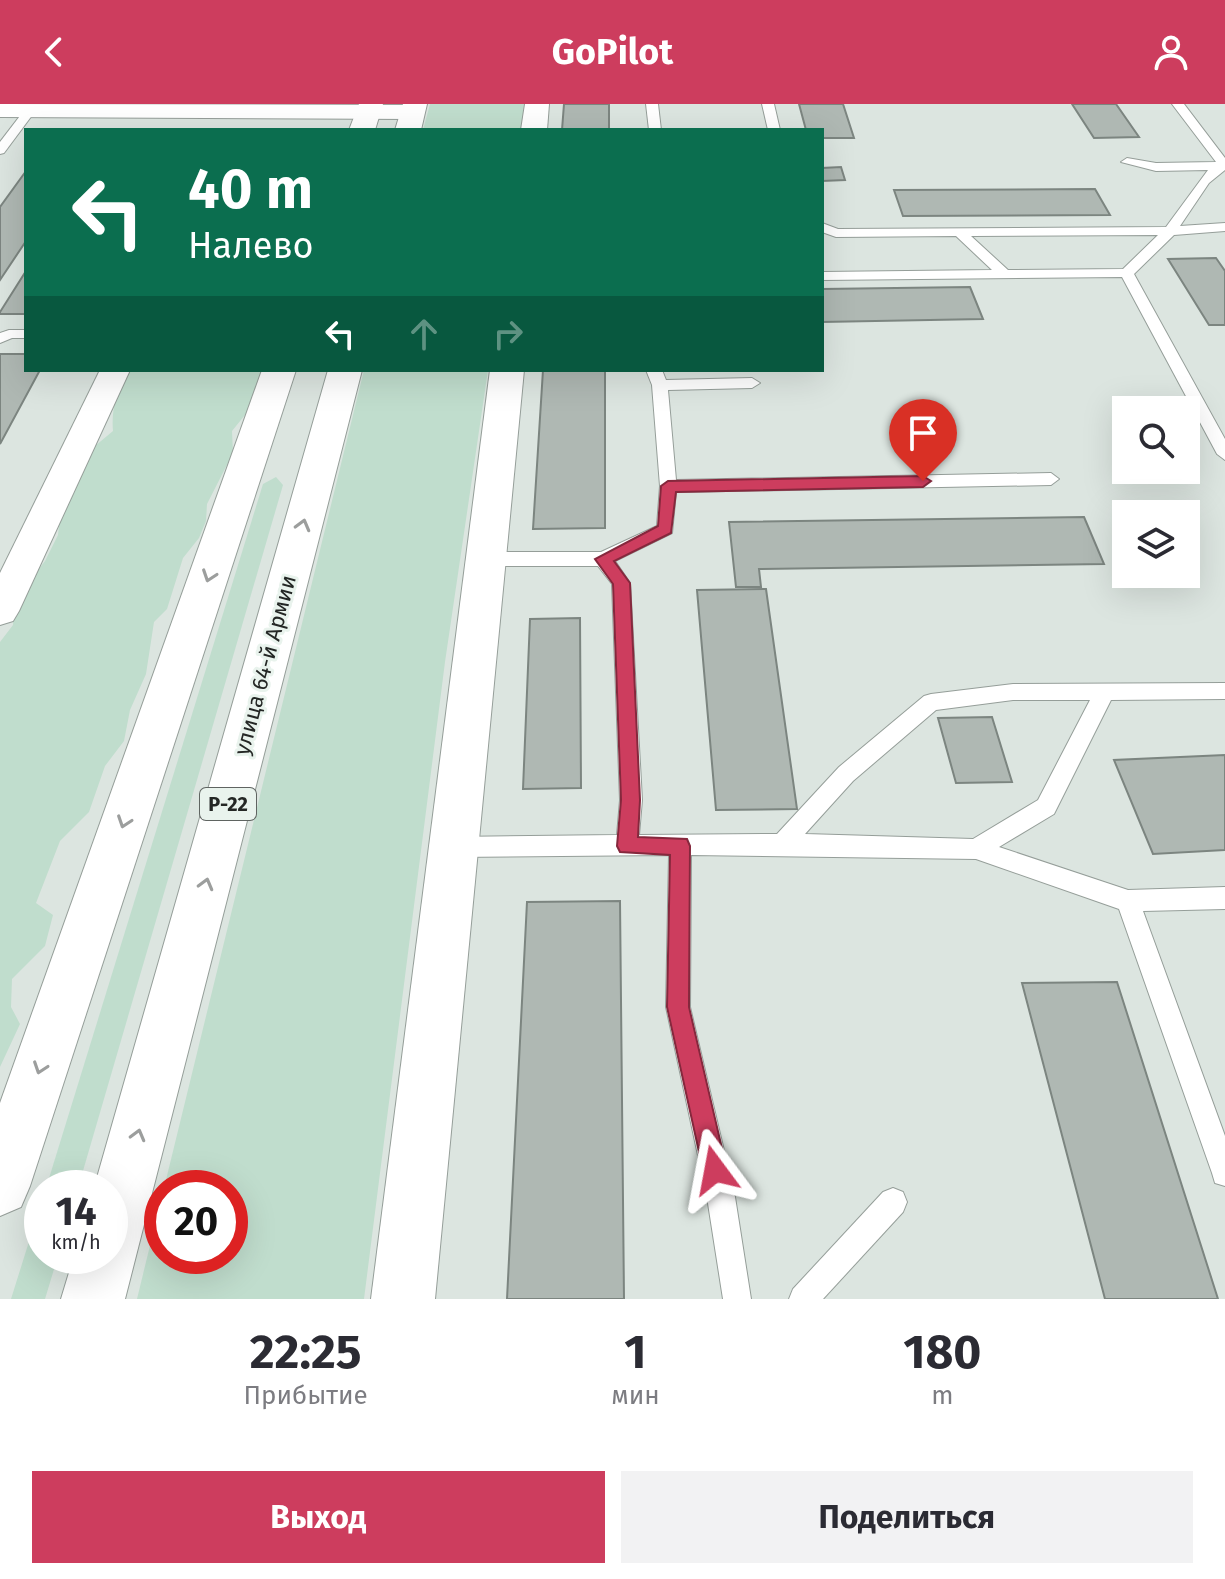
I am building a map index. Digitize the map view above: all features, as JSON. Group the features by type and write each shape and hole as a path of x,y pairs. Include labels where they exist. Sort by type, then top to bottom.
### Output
{"main road":[{"path":"534,128 537,104"},
{"name":"улица 64-й Армии","path":"126,1170 297,421 280,372"},
{"name":"улица 64-й Армии","path":"0,1186 297,421 343,372"},
{"path":"403,1299 507,372"},
{"path":"93,1299 100,1274"}],"street":[{"path":"0,110 208,107 231,120 412,115"},
{"path":"0,611 114,372"}],"lane":[{"path":"652,104 655,128"},
{"path":"768,104 774,128"},
{"path":"1178,104 1221,164"},
{"path":"0,150 30,110"},
{"path":"1127,162 1156,167 1221,164"},
{"path":"824,276 1127,273 1170,231 1221,164"},
{"path":"824,228 836,233 1170,231 1225,227"},
{"path":"959,232 1004,274"},
{"path":"1127,273 1225,454"},
{"path":"0,339 24,334"},
{"path":"486,559 603,559 666,529 668,486 657,378 752,383"},
{"path":"668,486 1051,479"},
{"path":"603,559 621,583 631,800 627,846"},
{"path":"976,849 1046,807 1105,691"},
{"path":"782,844 846,774 931,702 1013,692 1225,691"},
{"path":"454,847 782,844 976,849 1128,901 1225,898"},
{"path":"680,846 678,1007 721,1197 737,1299"},
{"path":"1128,901 1225,1173"},
{"path":"803,1299 893,1202"}],"green space":[{"path":"430,104 524,104 521,128 424,128"},
{"path":"127,372 262,372 249,410 232,431 233,453 207,504 206,521 199,538 183,558 167,609 154,622 146,674 130,710 124,741 105,766 89,812 60,841 36,903 53,915 45,946 12,979 11,1007 20,1024 0,1067 0,642 13,625 14,601 45,561 58,535 61,504 89,451 113,431 113,415"},
{"path":"364,372 488,372 445,662 364,1299 137,1299 144,1270 144,1274 248,1274 248,1170 168,1170"},
{"path":"276,477 283,485 83,1170 52,1170 263,484"},
{"path":"24,1257 24,1274 53,1274 45,1299 11,1299"}],"building":[{"path":"564,104 609,104 609,128 562,128"},
{"path":"799,104 843,104 854,138 824,138 824,128 805,128"},
{"path":"1072,104 1116,104 1139,137 1094,138"},
{"path":"841,167 845,180 824,181 824,168"},
{"path":"24,174 24,244 0,280 0,207"},
{"path":"1095,189 1110,215 903,216 894,190"},
{"path":"1216,258 1225,271 1225,325 1209,325 1168,259"},
{"path":"24,274 24,314 0,312"},
{"path":"970,287 983,319 824,322 824,289"},
{"path":"0,354 24,354 24,372 39,372 0,444"},
{"path":"543,372 605,372 605,528 533,529"},
{"path":"1084,517 1104,564 759,569 761,587 736,587 729,522"},
{"path":"766,589 797,809 716,810 697,590"},
{"path":"580,618 581,788 523,789 530,619"},
{"path":"992,717 1012,782 956,783 938,718"},
{"path":"1225,755 1225,850 1153,854 1114,760"},
{"path":"620,901 624,1299 507,1299 527,902"},
{"path":"1117,982 1218,1299 1105,1299 1022,983"}],"route":[{"path":"715,1170 678,1007 680,846 627,846 631,800 621,583 603,559 666,529 668,486 923,481"}]}
